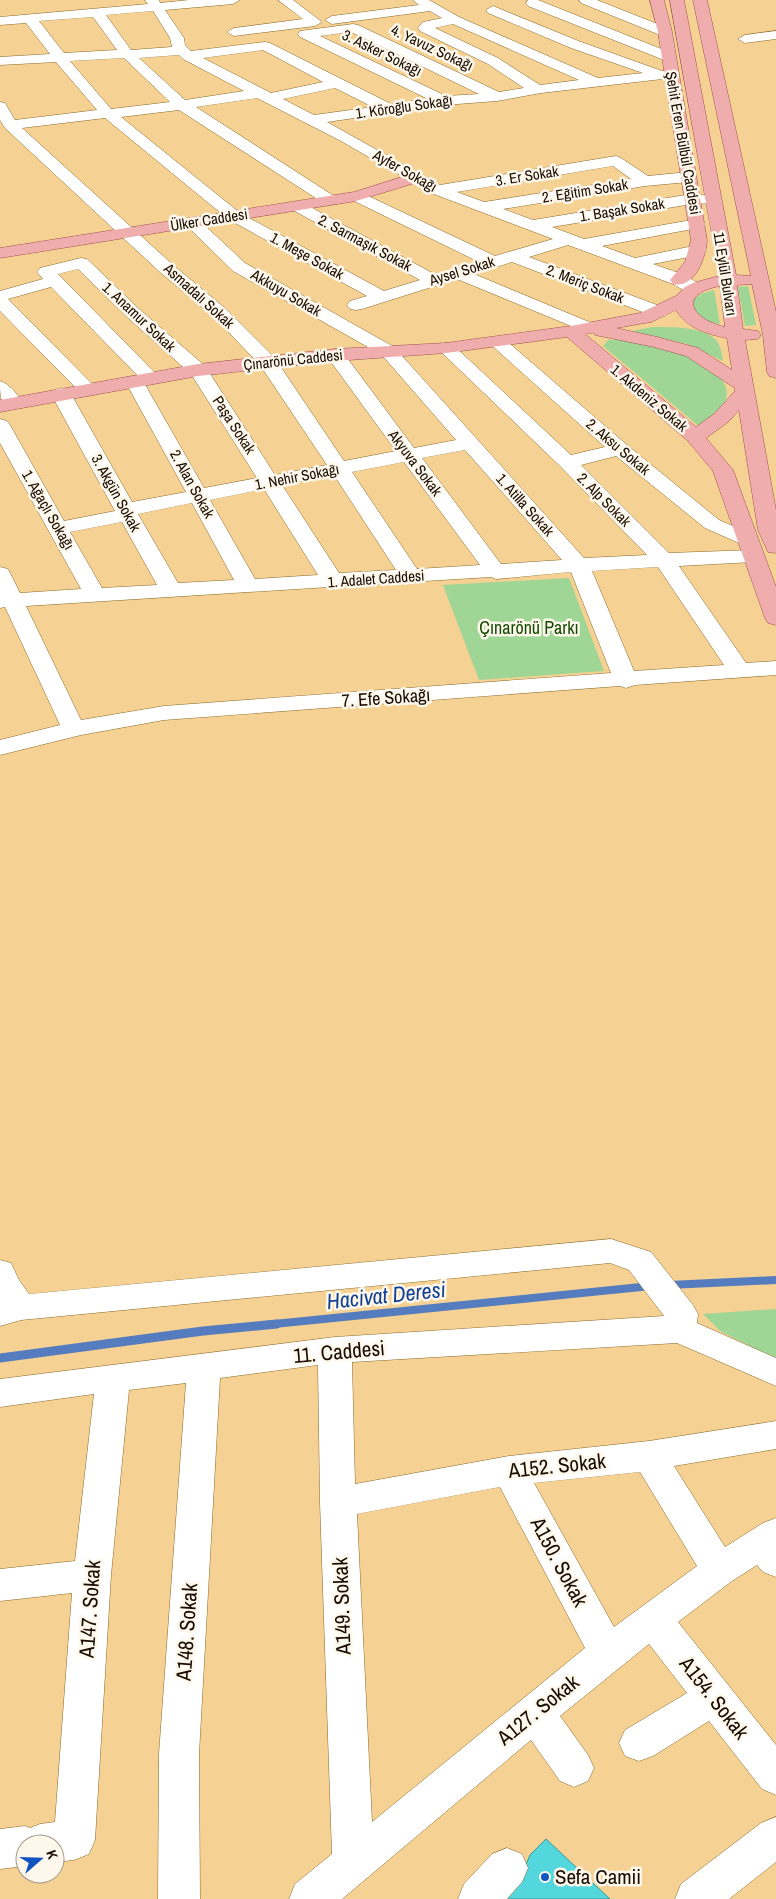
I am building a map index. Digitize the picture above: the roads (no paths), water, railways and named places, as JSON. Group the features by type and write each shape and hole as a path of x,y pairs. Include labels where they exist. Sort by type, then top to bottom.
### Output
{"main road":[{"name":"Şehit Eren Bülbül Caddesi","path":"655,0 665,32 669,57 665,74 697,224 698,255 690,270 689,289"},
{"name":"11 Eylül Bulvarı","path":"677,0 728,280 735,334 769,530 776,547"},
{"name":"11 Eylül Bulvarı","path":"700,0 738,179 768,282 776,372"},
{"name":"Ülker Caddesi","path":"0,253 332,201 356,196 415,178"},
{"path":"738,179 770,251"},
{"path":"668,321 689,289 709,269 716,220"},
{"path":"689,289 728,280 768,282"},
{"path":"689,289 683,308 689,316 700,324 716,330"},
{"path":"579,330 668,321 735,334 774,335"},
{"path":"579,330 657,342 692,352 744,388 721,418 695,437"},
{"name":"Çınarönü Caddesi","path":"7,404 198,370 267,361 446,348 579,330"},
{"name":"1. Akdeniz Sokak","path":"579,330 695,437 723,470 750,548"},
{"path":"750,548 776,618"}],"street":[{"path":"61,0 68,16"},
{"path":"0,21 68,16 101,8 233,0"},
{"path":"285,0 327,31"},
{"path":"420,0 454,20 598,83"},
{"path":"510,5 550,0"},
{"path":"586,0 665,32"},
{"name":"Ayfer Sokağı","path":"154,4 184,45 213,70 242,85 263,91 296,113 346,138 437,190 634,263 689,289"},
{"path":"510,5 576,45 665,74"},
{"path":"510,5 669,57"},
{"path":"297,9 315,6"},
{"path":"217,34 432,7"},
{"path":"101,8 127,54 182,105 332,201"},
{"name":"1. Meşe Sokak","path":"30,19 60,58 107,113 234,216 380,296"},
{"path":"454,20 428,25 425,28 493,61 536,90"},
{"name":"4. Yavuz Sokağı","path":"327,31 353,28 497,97"},
{"name":"3. Asker Sokağı","path":"327,31 305,34 444,101"},
{"path":"745,39 776,35"},
{"path":"0,62 127,54 184,45 266,46 390,109"},
{"path":"444,72 576,45"},
{"path":"268,61 287,58"},
{"path":"213,70 240,65"},
{"path":"291,75 310,70"},
{"name":"1. Köroğlu Sokağı","path":"312,120 444,101 497,97 536,90 665,74"},
{"path":"0,106 10,125 182,105 263,91 337,83"},
{"path":"296,113 366,98"},
{"name":"Asmadalı Sokak","path":"10,125 129,232 167,269 220,313 267,361 412,577"},
{"name":"3. Er Sokak","path":"437,190 616,161 645,181"},
{"name":"2. Eğitim Sokak","path":"483,207 688,176"},
{"path":"356,196 493,262"},
{"name":"1. Başak Sokak","path":"531,225 692,199 713,200"},
{"name":"2. Sarmaşık Sokak","path":"297,206 433,280"},
{"name":"Akkuyu Sokak","path":"193,223 239,267 388,351"},
{"name":"Aysel Sokak","path":"356,305 511,256 575,242 697,224"},
{"path":"634,263 698,250"},
{"name":"2. Meriç Sokak","path":"511,256 668,321"},
{"name":"1. Anamur Sokak","path":"50,276 82,263 133,314 198,370"},
{"path":"457,273 579,330"},
{"path":"0,296 50,276"},
{"name":"2. Alan Sokak","path":"50,276 143,380 198,496 249,587"},
{"path":"0,301 88,389"},
{"name":"2. Aksu Sokak","path":"497,342 620,449 712,524 750,548"},
{"name":"2. Alp Sokak","path":"446,348 567,462 664,560 739,670"},
{"name":"1. Atilla Sokak","path":"388,351 579,566 626,681"},
{"name":"Akyuva Sokak","path":"335,355 496,572"},
{"name":"Paşa Sokak","path":"198,370 334,582"},
{"path":"0,387 7,404"},
{"name":"3. Akgün Sokak","path":"61,394 171,591"},
{"name":"1. Ağaçlı Sokağı","path":"0,426 6,450 59,528 95,595"},
{"name":"1. Nehir Sokağı","path":"59,528 198,496 469,443"},
{"path":"567,462 620,449"},
{"name":"1. Adalet Caddesi","path":"7,601 496,572 664,560 750,548"},
{"path":"0,574 7,601 74,728"},
{"name":"7. Efe Sokağı","path":"0,748 74,728 164,713 626,681 776,668"},
{"path":"0,1272 10,1310 611,1251 640,1261 680,1322 776,1373"},
{"name":"11. Caddesi","path":"0,1393 335,1350 680,1322"},
{"name":"A149. Sokak","path":"335,1350 338,1502 354,1861"},
{"name":"A148. Sokak","path":"179,1899 179,1754 204,1366"},
{"name":"A147. Sokak","path":"58,1834 92,1575 113,1379"},
{"name":"A152. Sokak","path":"338,1502 509,1471 650,1456 776,1436"},
{"path":"650,1456 719,1570"},
{"name":"A150. Sokak","path":"509,1471 608,1653"},
{"name":"A127. Sokak","path":"310,1899 608,1653 719,1570 771,1546"},
{"path":"0,1584 92,1575"},
{"name":"A154. Sokak","path":"653,1620 776,1776"},
{"path":"639,1742 714,1697"},
{"path":"535,1713 574,1768"},
{"path":"696,1899 776,1837"},
{"path":"0,1849 15,1847"},
{"path":"479,1899 507,1868"}],"waterway":[{"name":"Hacivat Deresi","path":"669,1285 776,1280"},
{"name":"Hacivat Deresi","path":"264,1325 651,1286"},
{"name":"Hacivat Deresi","path":"0,1358 203,1331 277,1324"}],"place":[{"name":"Sefa Camii","path":"545,1877"}],"park label":[{"name":"Çınarönü Parkı","path":"529,628"}]}
